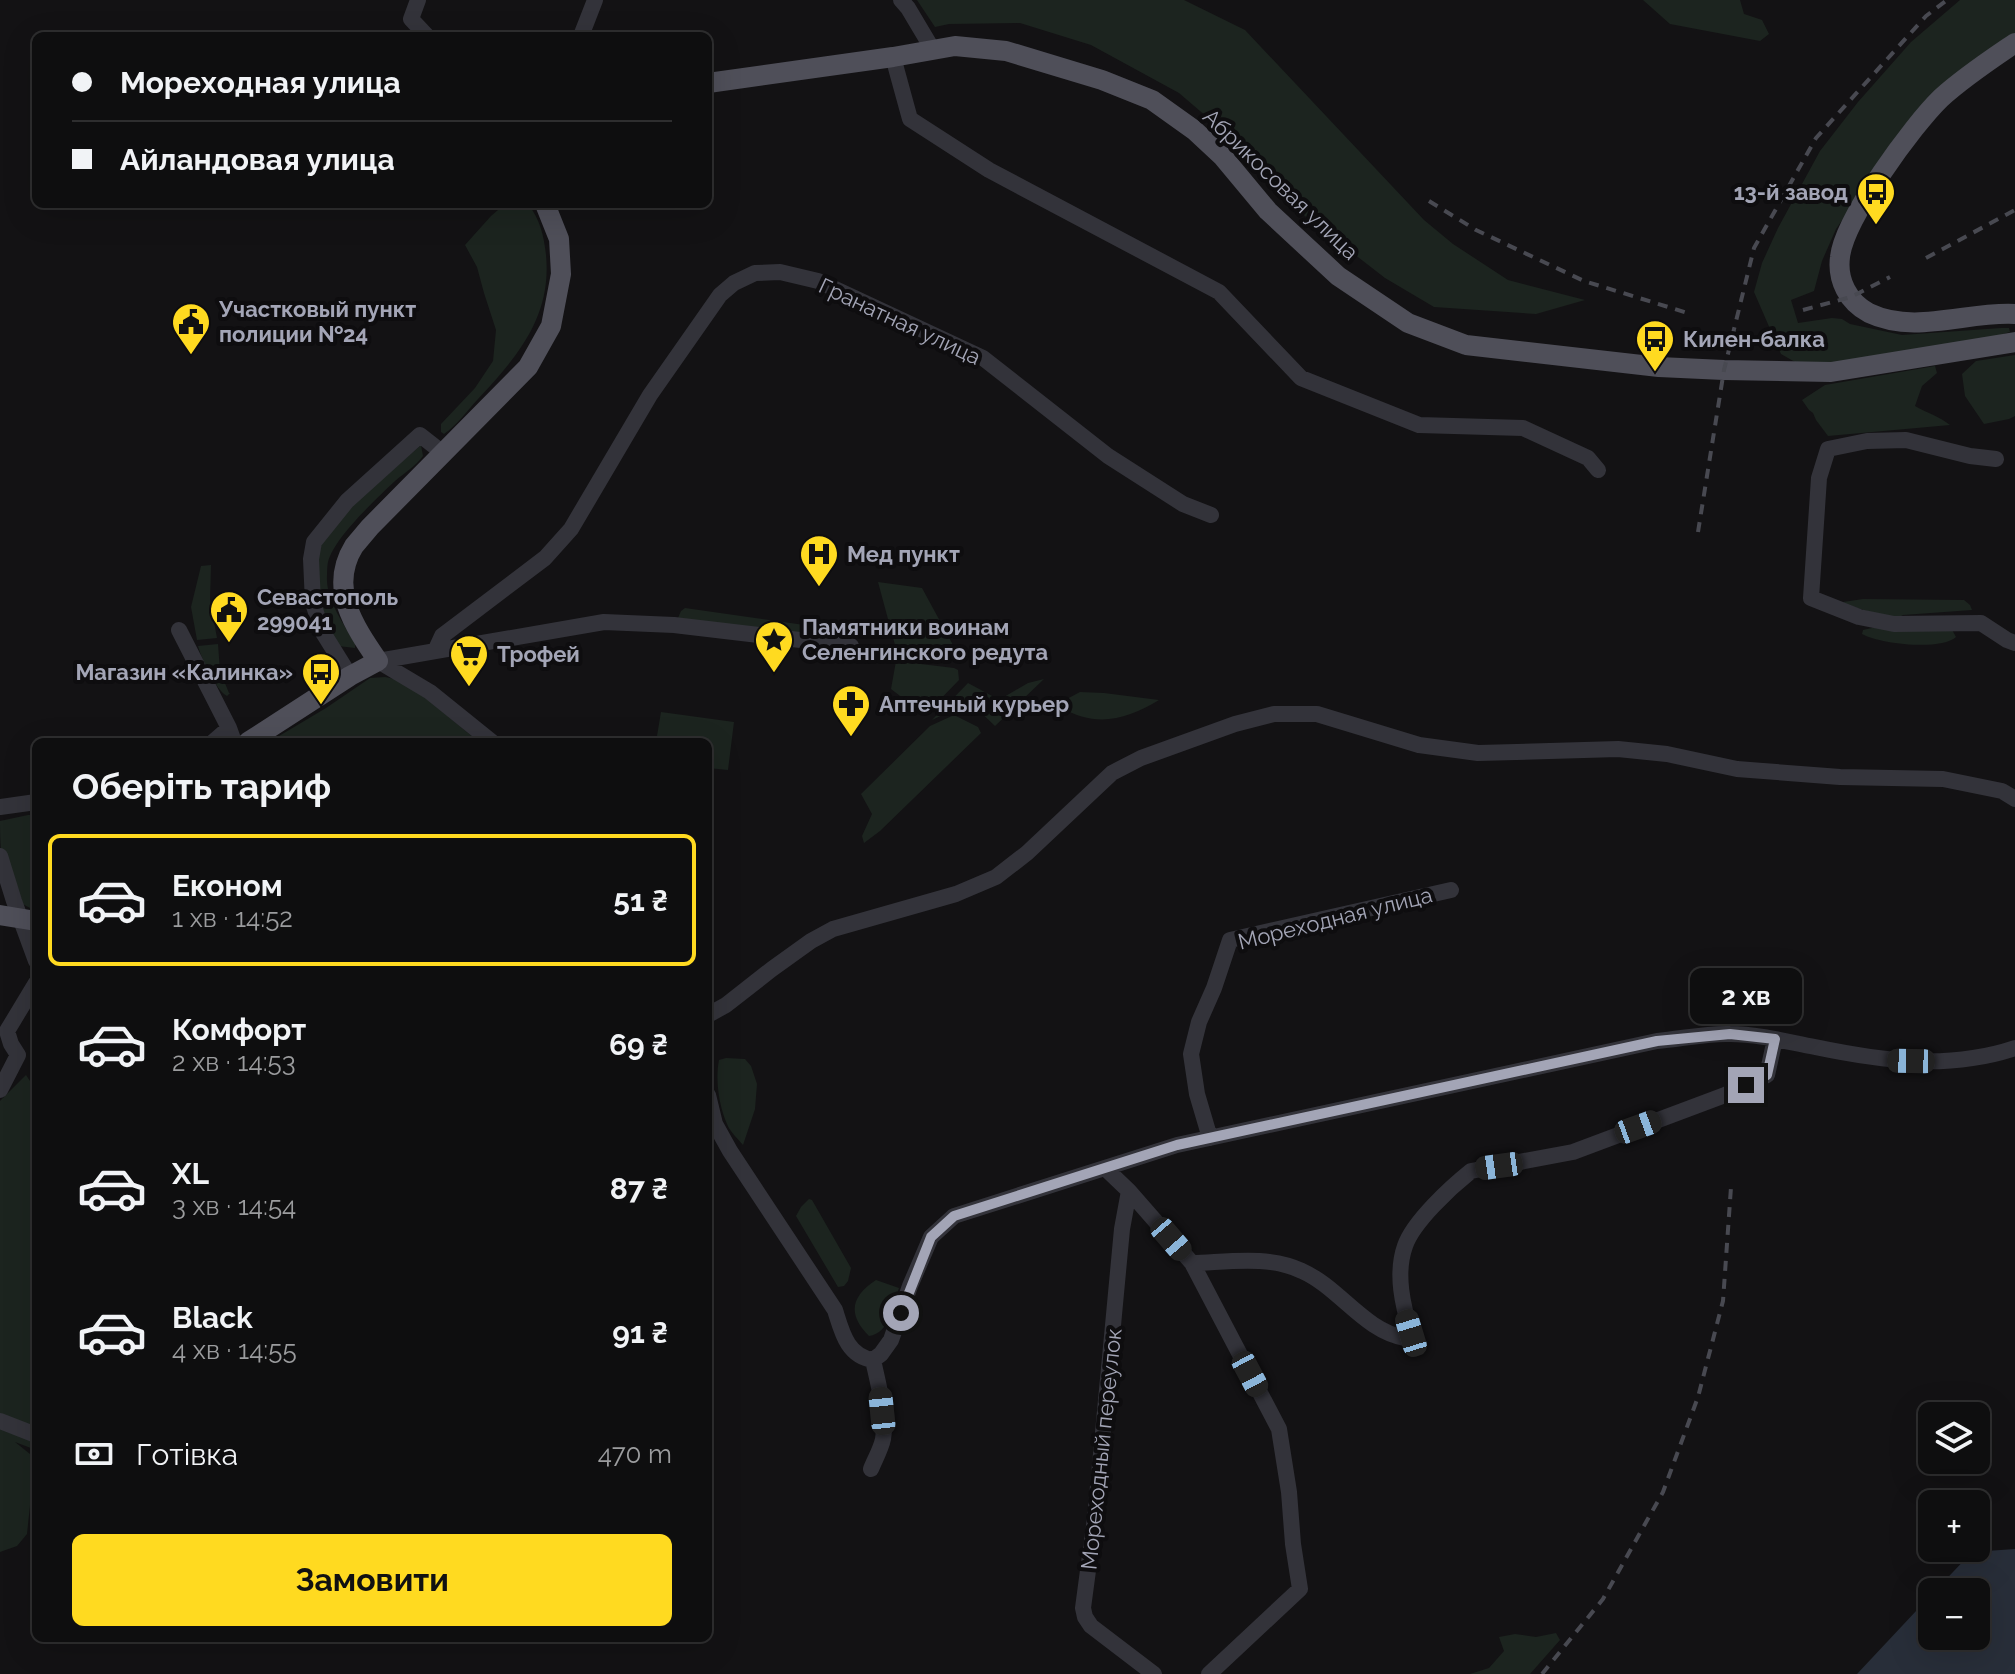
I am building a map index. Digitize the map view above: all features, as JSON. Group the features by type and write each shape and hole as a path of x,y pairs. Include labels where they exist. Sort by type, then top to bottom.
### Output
{"main road":[{"path":"2015,43 1940,99 1901,146 1846,233 1839,261 1844,287 1857,305 1883,317 1920,322 2015,314"},
{"name":"Абрикосовая улица","path":"712,82 955,46 1006,51 1102,80 1152,100 1203,139 1223,157 1268,211 1338,276 1408,323 1466,345 1659,367 1831,372 2015,342"},
{"path":"254,738 378,661 355,627 343,594 344,571 362,537 528,367 551,326 561,274 559,239 547,208"},
{"path":"0,915 29,920"}],"street":[{"path":"418,0 411,19 423,32"},
{"path":"583,32 595,0"},
{"path":"901,0 933,50"},
{"path":"893,57 910,119 989,170 1219,292 1301,378 1419,425 1523,428 1588,458 1598,470"},
{"name":"Гранатная улица","path":"436,649 442,636 545,558 571,529 650,395 720,295 734,283 755,273 780,272 818,281 983,358 1108,456 1183,504 1211,515"},
{"path":"350,676 322,631 313,603 311,559 314,542 347,501 420,435 443,453"},
{"path":"1996,459 1970,456 1906,440 1867,441 1828,449 1819,478 1811,598 1859,617 1894,624 1981,623 2015,643"},
{"path":"378,661 604,622 674,625 851,646"},
{"path":"179,630 232,735"},
{"path":"378,661 430,692 487,738"},
{"path":"712,1013 811,941 833,929 956,894 996,877 1027,853 1112,773 1141,758 1235,724 1274,714 1317,714 1419,745 1478,753 1618,749 1667,754 1737,769 1840,777 1943,779 2002,791 2015,799"},
{"path":"0,807 32,803"},
{"path":"0,856 14,901 29,920"},
{"name":"Мореходная улица","path":"1210,1138 1197,1094 1191,1054 1199,1022 1230,940 1451,890"},
{"path":"0,1090 18,1055 7,1031 32,990"},
{"path":"712,1112 715,1124 730,1151 835,1310 843,1335 853,1352 873,1360 891,1340 931,1237 954,1216 1177,1145 1657,1041 1730,1034 1888,1060 1938,1062 1968,1059 2015,1048"},
{"path":"1192,1263 1282,1263 1305,1272 1335,1292 1368,1322 1391,1336 1405,1338 1411,1333 1403,1307 1400,1275 1405,1245 1425,1216 1471,1171 1573,1152 1725,1095 1767,1075 1775,1039"},
{"path":"1105,1168 1192,1263 1279,1429 1300,1589 1209,1674"},
{"name":"Мореходный переулок","path":"1129,1191 1122,1229 1095,1518 1083,1608 1091,1626 1154,1674"},
{"path":"871,1469 884,1430 873,1360"},
{"path":"0,1421 32,1433"}],"shaded area":[{"path":"917,0 1184,0 1245,30 1424,220 1453,244 1508,280 1585,300 1536,314 1434,307 1385,278 1305,216 1235,141 1179,93 1091,45 1020,23 935,27"},
{"path":"1643,0 1740,0 1744,14 1762,20 1769,34 1760,41 1670,24"},
{"path":"1960,0 2015,0 2015,35 1896,142 1836,229 1822,261 1814,291 1791,300 1798,323 1842,319 1850,324 1902,335 2001,328 2009,328 2010,332 1832,366 1795,362 1781,354 1754,292 1762,263 1820,151 1911,42"},
{"path":"500,208 532,210 543,234 546,255 543,298 529,334 506,368 444,434 441,424 475,388 493,361 496,330 477,267 465,245"},
{"path":"2015,355 2015,416 1984,424 1965,396 1962,374 1976,361"},
{"path":"1935,366 1937,373 1922,386 1915,406 1950,425 1828,436 1802,400 1825,385"},
{"path":"421,445 423,456 420,460 367,508 332,552 327,566 330,597 355,643 355,648 338,646 332,639 314,581 321,541 351,506"},
{"path":"211,565 210,600 217,638 197,640 191,607 201,566"},
{"path":"878,582 922,588 953,645 948,652 895,645"},
{"path":"1863,599 1964,600 1972,610 1897,618 1843,602"},
{"path":"685,608 847,631 848,635 845,639 678,618"},
{"path":"1951,628 1956,637 1938,644 1896,643 1862,634 1863,630"},
{"path":"218,644 220,671 230,693 227,696 214,681 198,646"},
{"path":"896,661 954,668 958,670 959,680 925,715 891,689"},
{"path":"370,678 405,681 474,738 276,738"},
{"path":"1044,679 995,726 970,702 932,720 968,683 994,697 1004,697 1028,683"},
{"path":"1080,692 1159,700 1123,717 1086,718 1060,707 1065,700"},
{"path":"661,712 734,722 728,770 712,768 712,738 657,738"},
{"path":"954,715 978,727 981,733 864,843 862,836 872,814 861,794 930,726"},
{"path":"32,815 32,909 11,892 5,877 0,821"},
{"path":"745,1059 757,1084 755,1109 743,1145 728,1127 720,1101 719,1060"},
{"path":"26,1075 32,1084 32,1448 15,1442 32,1456 32,1486 27,1534 17,1546 0,1552 0,1101"},
{"path":"809,1199 851,1268 844,1286 838,1287 796,1216"},
{"path":"876,1280 899,1288 886,1324 882,1330 869,1336 858,1321 855,1306 861,1293"},
{"path":"2015,1549 2015,1674 1857,1674 1918,1609 1918,1650 1990,1650 1990,1578 1947,1578 1962,1562 1990,1562 1990,1551"},
{"path":"1556,1633 1560,1640 1530,1674 1470,1674 1489,1668 1504,1651 1499,1637 1515,1634 1536,1637"}],"railway":[{"path":"1698,532 1724,370 1754,248 1816,138 1926,16 1947,0"},
{"path":"1429,201 1476,230 1584,281 1691,314"},
{"path":"1926,258 2015,210"},
{"path":"1803,310 1851,297 1890,277"},
{"path":"1542,1674 1603,1599 1663,1492 1698,1397 1723,1301 1731,1187"}],"place":[{"name":"13-й завод","path":"1876,226"},
{"name":"Участковый пункт полиции №24","path":"191,356"},
{"name":"Килен-балка","path":"1655,373"},
{"name":"Мед пункт","path":"819,588"},
{"name":"Севастополь 299041","path":"229,644"},
{"name":"Памятники воинам Селенгинского редута","path":"774,674"},
{"name":"Трофей","path":"469,688"},
{"name":"Магазин «Калинка»","path":"321,706"},
{"name":"Аптечный курьер","path":"851,738"}],"route":[{"path":"901,1313 931,1237 954,1216 1177,1145 1657,1041 1730,1034 1775,1039 1767,1075 1746,1085"}]}
